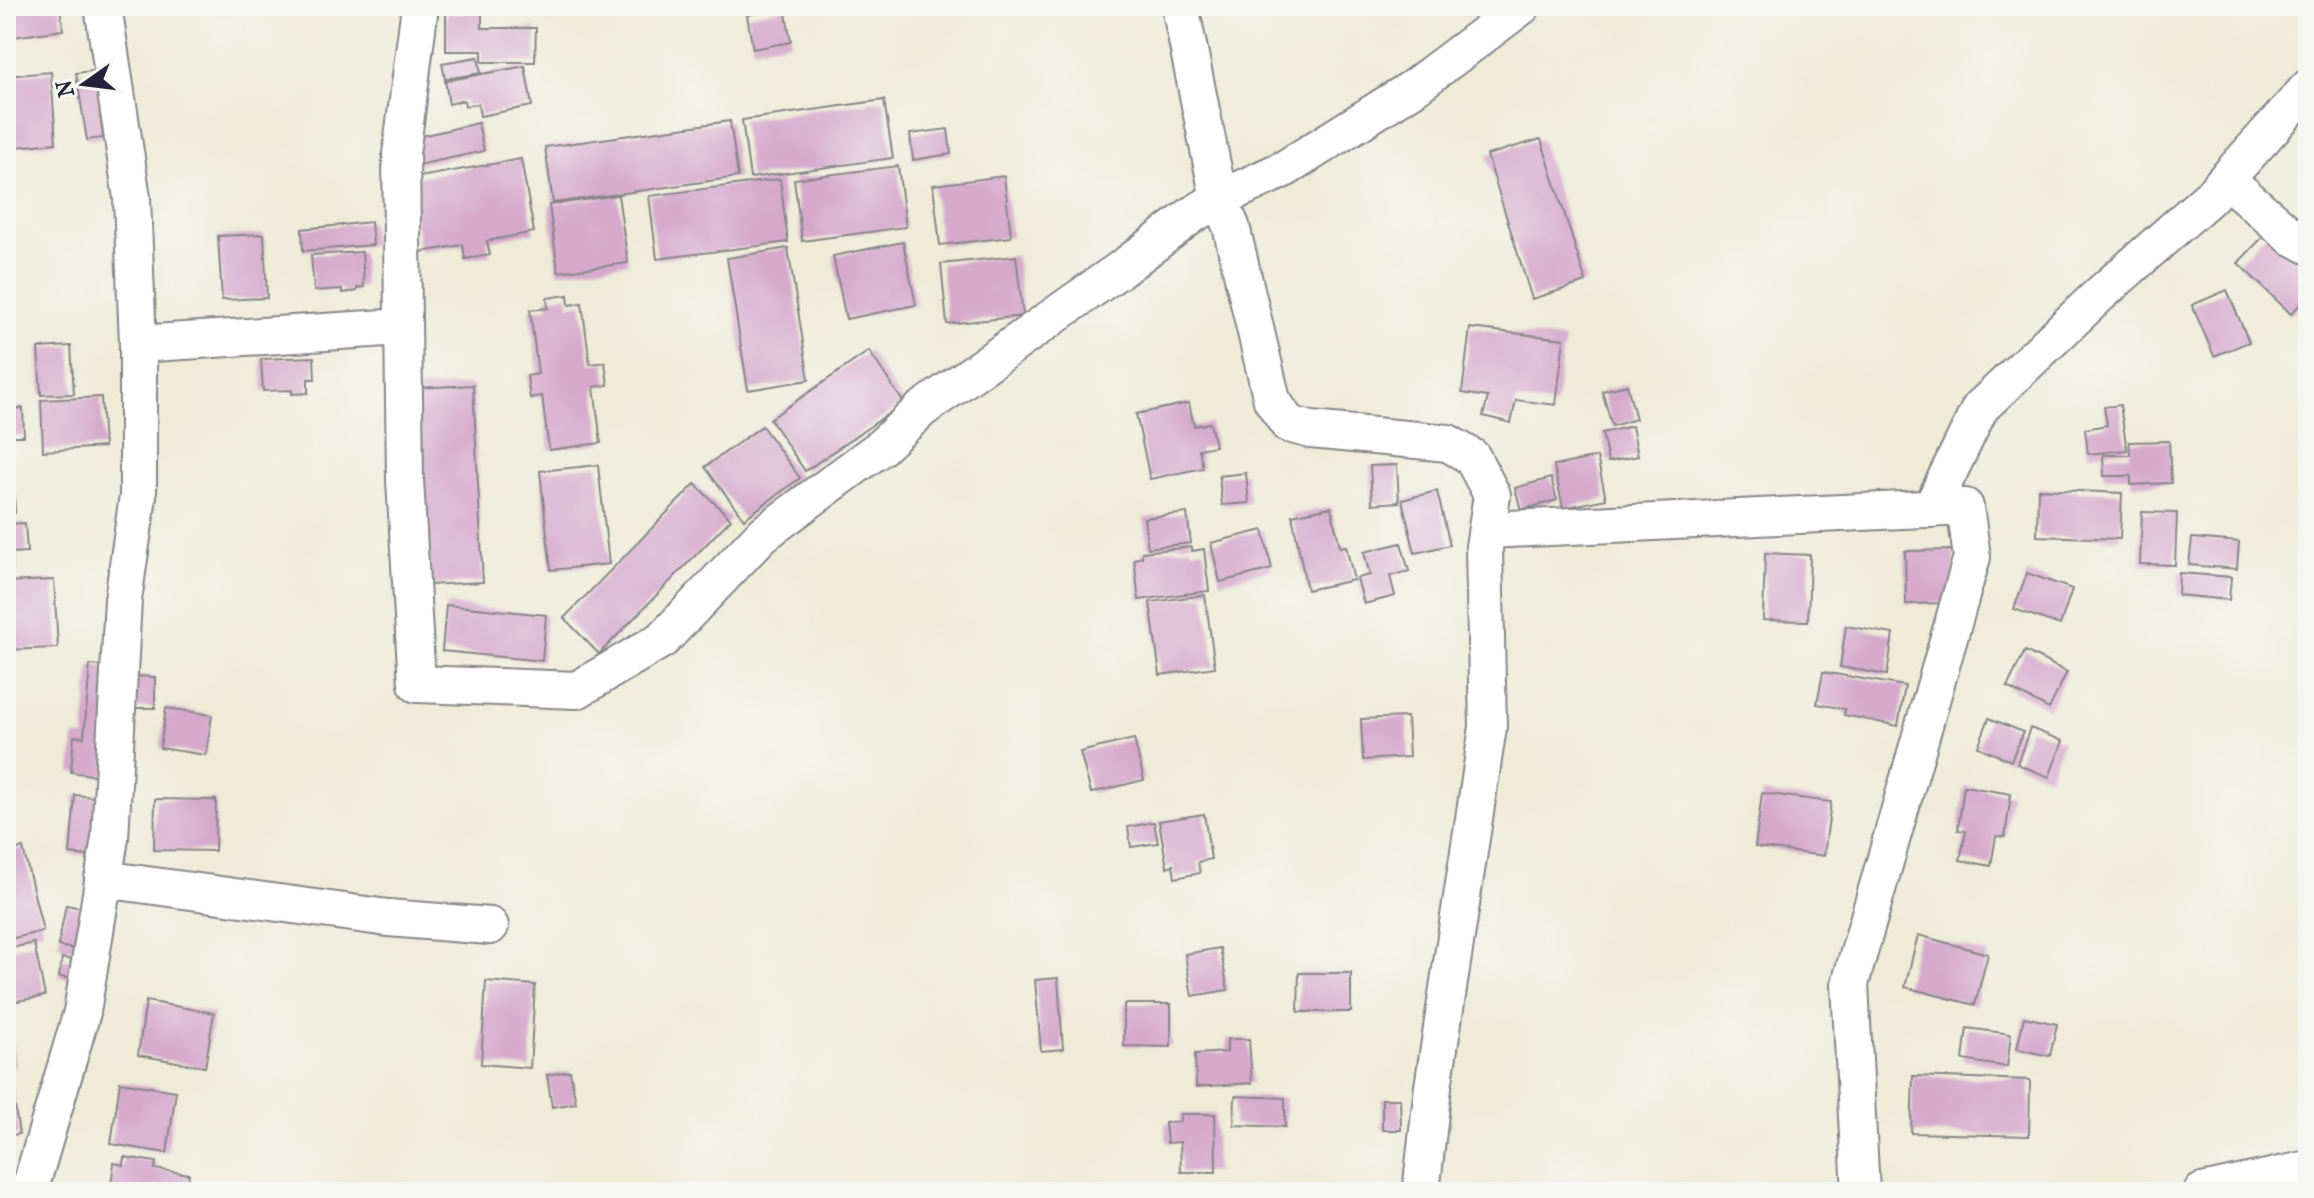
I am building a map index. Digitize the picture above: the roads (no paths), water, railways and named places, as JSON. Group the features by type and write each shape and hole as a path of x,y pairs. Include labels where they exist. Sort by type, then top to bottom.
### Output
{"street":[{"path":"29,1192 82,1012 110,838 123,600 138,496 138,344 132,198 103,6"},
{"path":"420,6 401,154 405,480 417,684 577,690 663,639 762,535 880,448 922,409 1192,215 1225,212 1286,168 1413,88 1522,6"},
{"path":"1180,6 1225,212 1253,309 1272,400 1288,424 1324,432 1448,443 1472,457 1492,495 1484,547 1488,727 1433,1087 1421,1192"},
{"path":"1931,509 1980,408 2098,296 2210,197 2308,88"},
{"path":"2226,179 2291,236 2308,245"},
{"path":"138,344 402,327"},
{"path":"1487,530 1965,507 1972,557 1850,984 1861,1192"},
{"path":"103,879 388,918 490,926"},
{"path":"2202,1192 2308,1169"}]}
